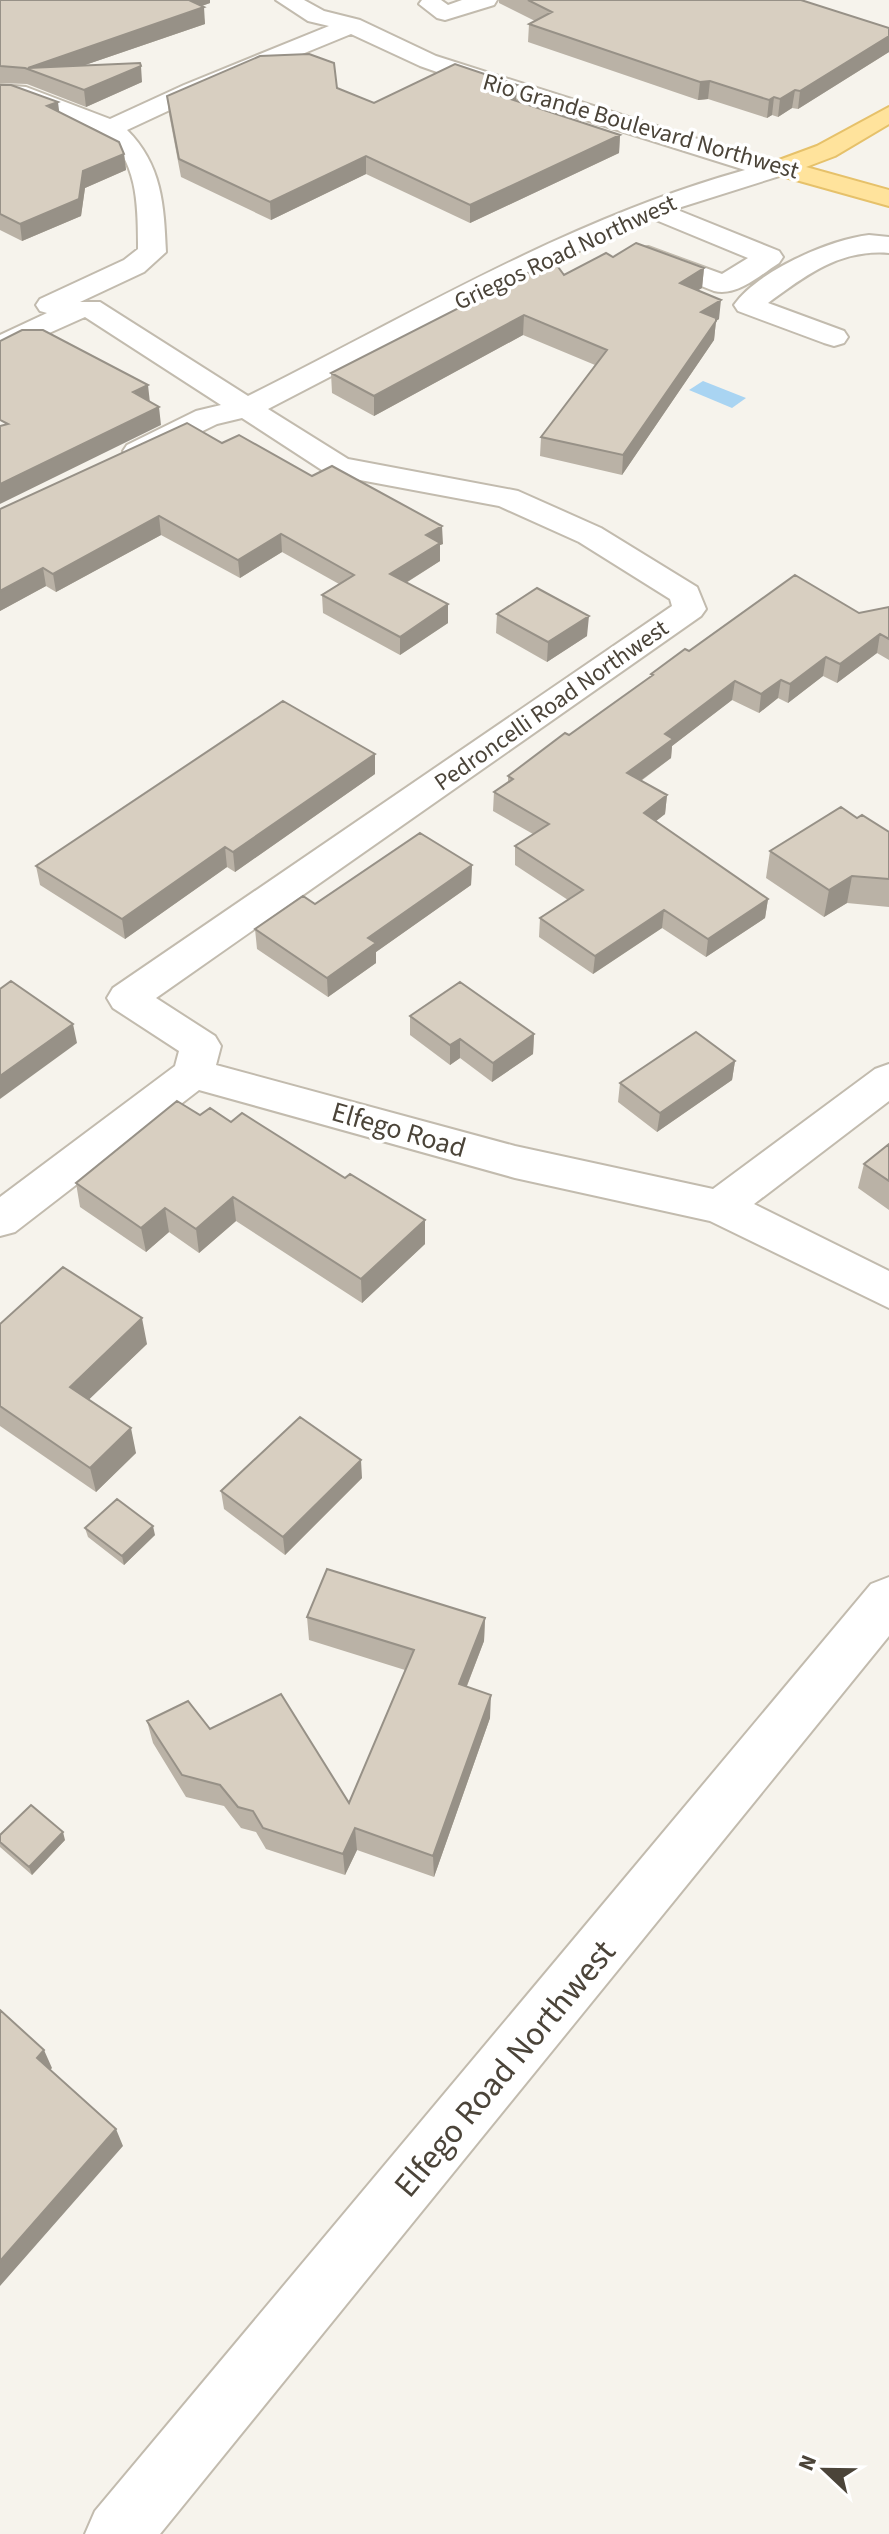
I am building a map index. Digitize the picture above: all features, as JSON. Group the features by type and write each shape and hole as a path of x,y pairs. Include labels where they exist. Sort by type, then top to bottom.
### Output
{"main road":[{"name":"Griegos Road Northwest","path":"780,168 826,151 889,114"},
{"name":"Rio Grande Boulevard Northwest","path":"780,168 889,198"}],"street":[{"name":"Rio Grande Boulevard Northwest","path":"287,0 316,16 352,25 428,61 543,102 744,162 780,168"},
{"name":"Rio Grande Boulevard Northwest","path":"325,0 339,8 352,25"},
{"path":"431,4 445,13 486,0"},
{"path":"111,128 207,84 352,25"},
{"path":"0,92 17,92 111,128 134,148 150,189 152,252 134,266 0,329"},
{"name":"Griegos Road Northwest","path":"111,464 207,417 247,408 595,234 720,182 780,168"},
{"path":"652,209 799,268"},
{"path":"595,234 724,285 769,257"},
{"path":"834,337 748,305 799,268 835,248 873,242 889,245"},
{"name":"Pedroncelli Road Northwest","path":"0,346 71,312 90,308 339,467 507,498 539,510 590,535 685,594 689,609 127,998 201,1046 193,1074"},
{"path":"0,1220 193,1074"},
{"name":"Elfego Road","path":"193,1074 515,1162 720,1207"},
{"path":"889,1079 720,1207 889,1291"},
{"name":"Elfego Road Northwest","path":"118,2534 889,1599"}],"water":[{"path":"703,381 746,398 732,408 689,390"}],"building":[{"path":"0,0 189,0 204,7 28,68 140,63 141,66 84,90 25,68 0,66"},
{"path":"528,0 801,0 889,28 889,36 800,91 769,100 710,81 700,82 529,24 552,12"},
{"path":"309,54 334,63 337,88 374,103 455,64 517,85 498,95 620,135 470,205 366,156 270,202 179,159 167,96 260,56"},
{"path":"0,85 11,85 58,102 47,106 119,142 124,154 83,171 79,199 20,224 0,214"},
{"path":"636,243 704,268 680,283 721,300 701,312 716,318 716,321 623,455 541,437 607,350 524,315 374,396 331,373 553,260 564,275 606,253 613,257"},
{"path":"22,330 43,330 148,385 133,392 159,407 0,484 0,426 8,424 0,420 0,341"},
{"path":"187,423 222,443 239,435 312,476 332,466 442,526 426,535 440,543 390,574 448,604 400,637 322,595 354,575 281,534 238,560 159,516 53,574 43,568 0,591 0,509"},
{"path":"795,575 859,613 889,607 889,639 880,634 840,664 826,657 790,684 781,680 761,694 735,681 665,734 673,739 627,773 667,795 644,813 768,899 708,939 664,910 595,956 540,918 583,890 515,846 549,824 494,792 513,779 508,776 565,733 569,735 685,649 689,651"},
{"path":"537,588 589,616 548,642 497,614"},
{"path":"283,701 375,754 233,852 225,847 122,919 36,866"},
{"path":"841,807 857,818 862,815 889,832 889,879 852,876 829,890 770,851"},
{"path":"420,833 472,865 368,938 376,943 327,978 255,929 303,896 315,904"},
{"path":"11,981 73,1024 0,1076 0,989"},
{"path":"460,982 534,1034 493,1063 460,1039 450,1045 410,1016"},
{"path":"696,1032 735,1061 660,1113 620,1083"},
{"path":"177,1101 200,1115 210,1108 231,1122 242,1113 345,1178 350,1174 425,1220 361,1279 233,1197 196,1229 165,1208 141,1228 76,1183"},
{"path":"889,1144 889,1181 864,1164"},
{"path":"63,1267 142,1318 70,1387 131,1428 90,1468 0,1406 0,1324"},
{"path":"300,1417 361,1460 283,1537 221,1491"},
{"path":"117,1499 153,1526 122,1556 85,1528"},
{"path":"327,1569 485,1618 459,1684 491,1695 433,1856 355,1828 343,1854 263,1828 253,1811 238,1807 220,1785 182,1775 147,1721 188,1701 210,1729 281,1694 349,1803 414,1650 307,1617"},
{"path":"31,1805 63,1832 29,1867 0,1842 0,1835"},
{"path":"0,2010 44,2050 37,2058 116,2129 0,2261"}]}
